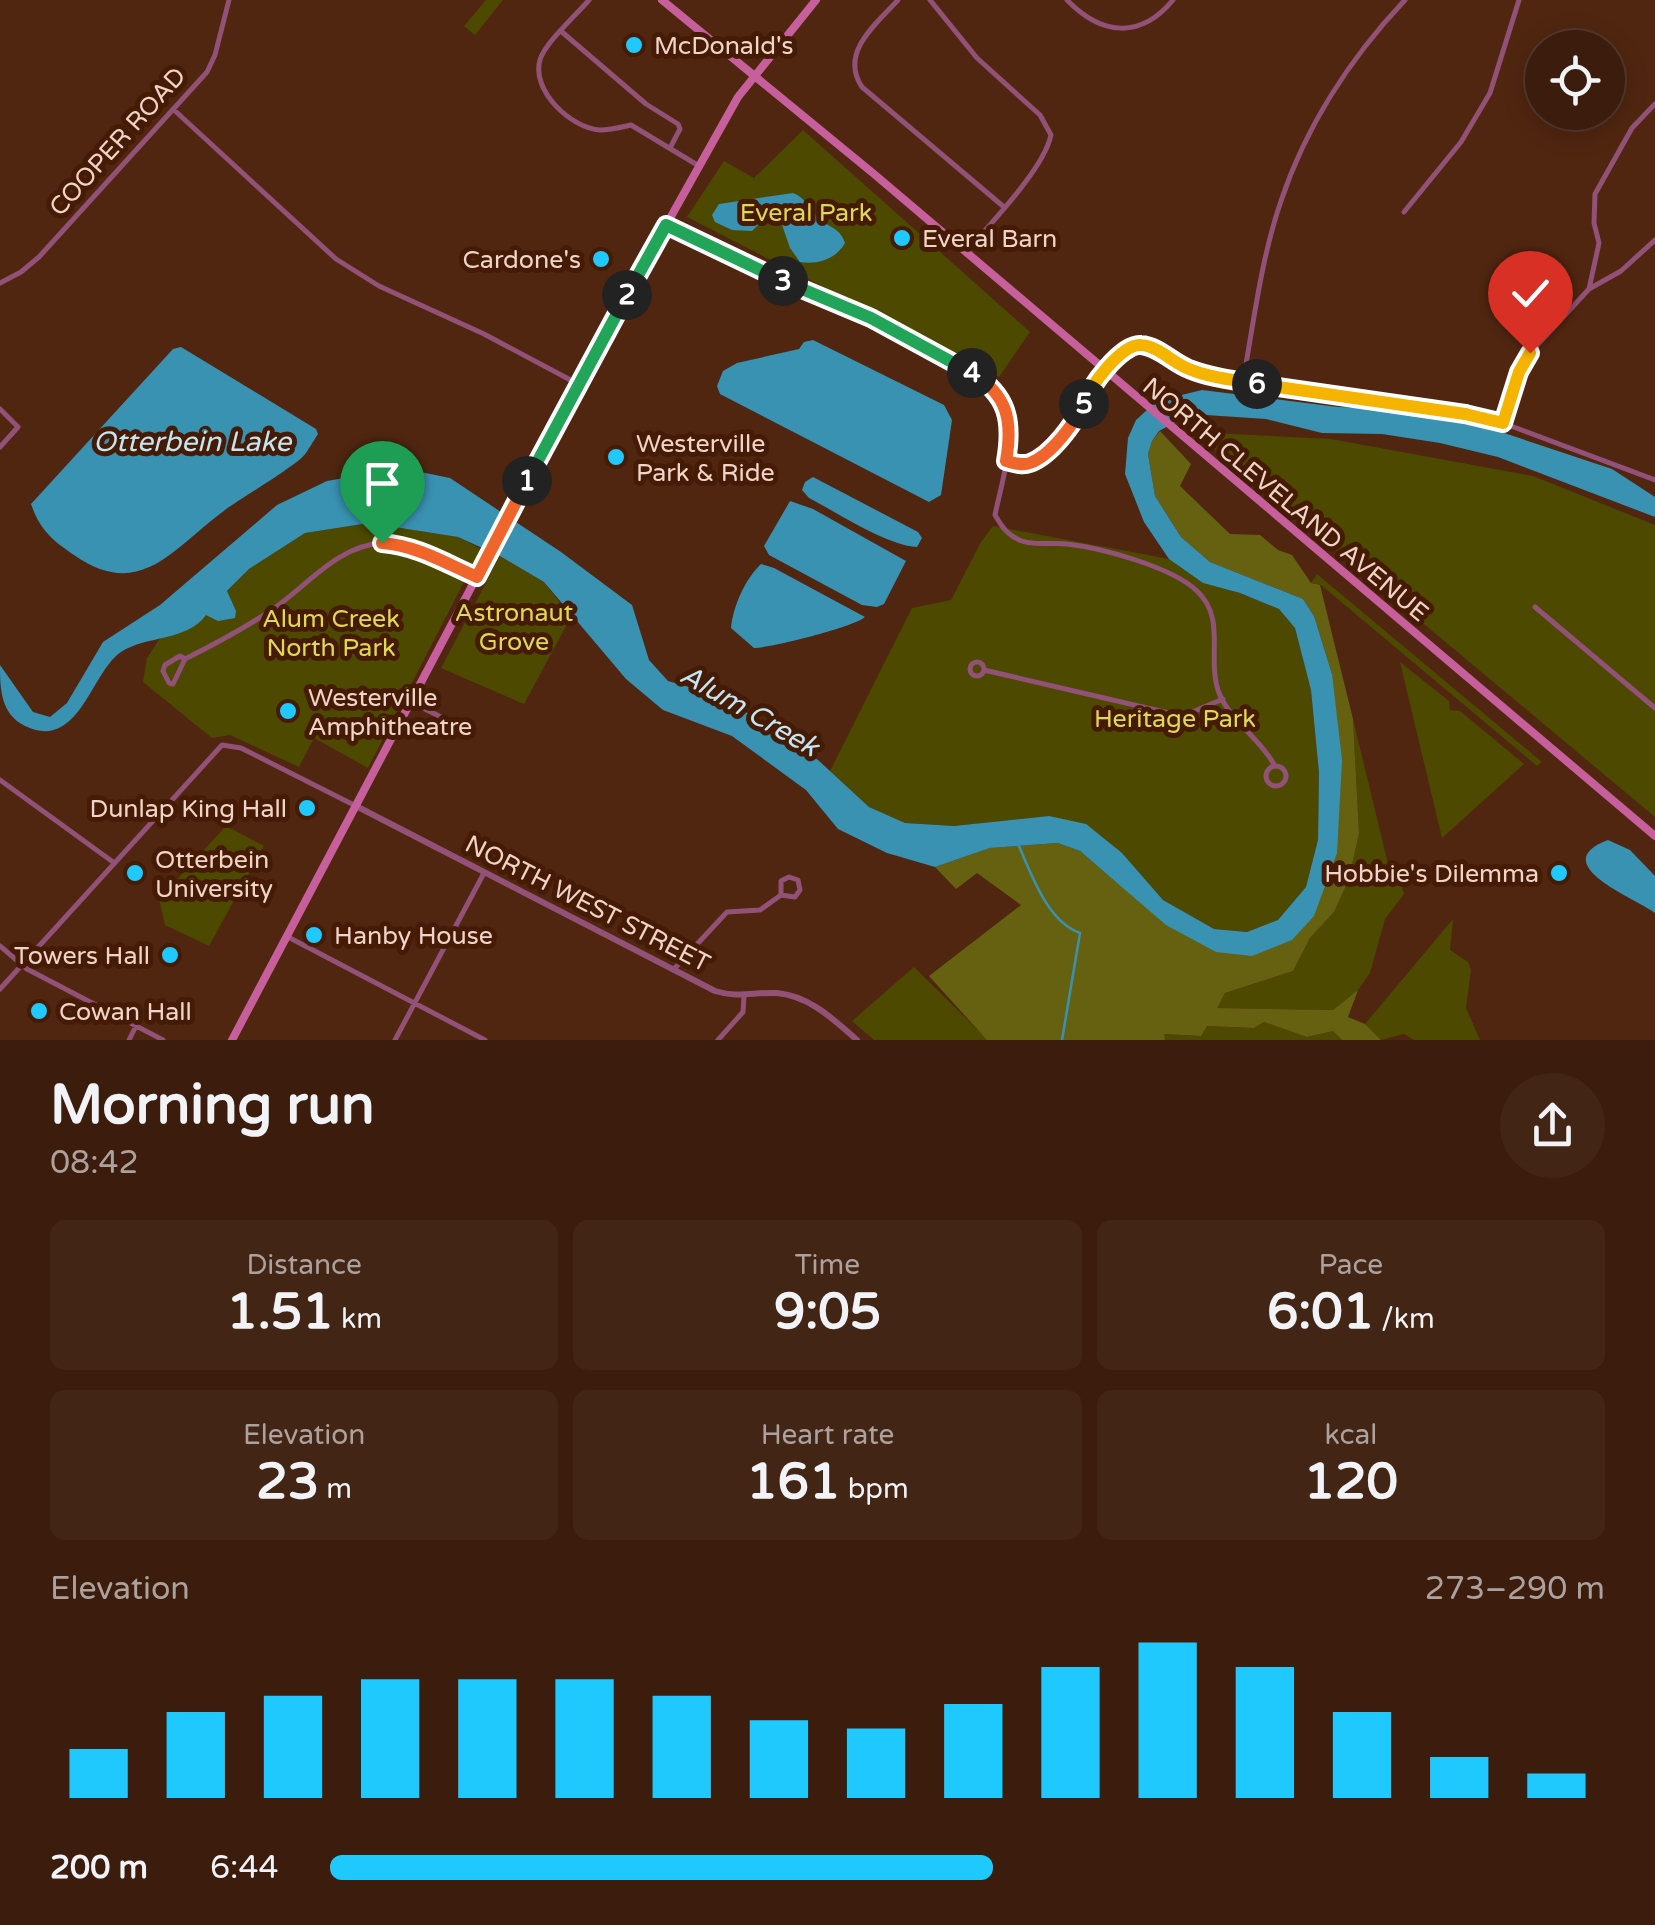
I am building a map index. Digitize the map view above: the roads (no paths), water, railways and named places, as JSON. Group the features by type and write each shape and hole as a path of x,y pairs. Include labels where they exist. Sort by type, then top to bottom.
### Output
{"main road":[{"name":"NORTH CLEVELAND AVENUE","path":"662,0 966,252 1655,836"},
{"path":"232,1040 578,384 699,166 754,76 816,0"}],"street":[{"name":"COOPER ROAD","path":"0,284 38,257 206,72 215,55 228,0"},
{"path":"589,0 540,56 538,74 542,91 577,122 599,130 632,125 699,166"},
{"path":"898,0 858,46 853,62 856,78 1004,207"},
{"path":"930,0 976,58 1048,124 1051,135 1048,146 1004,207 966,252"},
{"path":"1066,0 1084,18 1123,28 1156,18 1173,0"},
{"path":"1243,381 1280,201 1330,96 1405,0"},
{"path":"1404,212 1460,142 1490,92 1517,0"},
{"path":"562,32 646,104 678,124 680,128 670,148"},
{"path":"1588,289 1599,243 1594,223 1595,194 1632,128 1655,104"},
{"path":"173,110 344,263 379,286 484,334 578,384"},
{"path":"666,225 871,318 992,387 1008,414 1011,433 995,515 1011,536 1026,543 1061,543 1109,554 1172,575 1198,592 1213,614 1217,684 1223,700 1262,744 1275,766 1286,774 1285,782 1278,786 1268,783 1265,776 1275,766"},
{"path":"1503,423 1519,372 1530,353 1588,289 1621,270 1655,240"},
{"path":"1006,461 1025,465 1033,462 1063,435 1086,396 1124,350 1140,344 1189,369 1243,381 1315,394 1416,404 1503,423 1655,480"},
{"path":"0,409 18,425 0,447"},
{"path":"185,658 180,656 165,665 164,678 169,683 178,680 185,658 272,610 332,562 359,548 382,543 401,545 477,577"},
{"path":"1535,607 1655,708"},
{"path":"984,670 1183,716 1223,700"},
{"path":"411,702 467,730"},
{"path":"0,988 222,744 241,748 356,806"},
{"path":"0,780 113,862"},
{"name":"NORTH WEST STREET","path":"356,806 714,991 744,996 777,993 800,998 857,1040"},
{"path":"395,1040 484,872"},
{"path":"674,970 727,912 760,910 781,895 795,897 800,890 798,880 784,878 779,886 781,895"},
{"path":"287,936 485,1040"},
{"path":"0,946 21,966 163,1040"},
{"path":"730,1040 721,1037 743,1012 744,996"},
{"path":"129,1040 136,1026"}],"water":[{"path":"793,193 843,238 845,243 832,257 820,262 800,262 790,248 780,219 764,219 752,231 732,230 715,222 712,215 719,204"},
{"path":"813,340 944,405 952,420 941,495 929,502 720,394 717,386 723,371 737,363 799,349 804,342"},
{"name":"Otterbein Lake","path":"181,347 316,429 318,434 301,458 156,564 119,573 98,568 53,539 38,521 31,504 173,349"},
{"path":"1202,390 1465,420 1612,469 1655,497 1655,517 1498,457 1382,434 1322,433 1266,419 1206,415 1197,420 1178,421 1159,431 1148,454 1155,496 1181,537 1210,562 1303,599 1314,616 1332,674 1342,760 1337,853 1314,916 1292,940 1252,956 1216,952 1166,925 1080,851 1058,843 990,848 935,867 887,853 838,829 806,790 732,736 663,710 626,679 544,582 458,537 369,523 305,533 249,569 227,591 235,618 218,621 206,615 188,630 121,652 110,662 82,706 59,728 43,731 25,726 11,715 4,700 0,665 33,712 50,717 67,703 103,642 160,605 277,505 327,481 401,468 450,478 561,552 632,605 649,660 668,681 709,693 761,720 818,760 869,807 905,823 954,826 1049,816 1086,824 1122,853 1163,900 1214,929 1247,932 1278,920 1306,887 1318,840 1319,773 1311,690 1295,628 1279,609 1203,583 1169,559 1144,522 1125,474 1128,438 1136,420 1157,401"},
{"path":"813,477 918,532 922,538 917,547 877,535 809,498 802,490"},
{"path":"790,501 813,509 906,561 884,604 862,605 769,555 764,546"},
{"path":"761,564 865,617 811,636 754,648 731,628 741,594"},
{"path":"1608,840 1630,850 1655,876 1655,913 1590,870 1586,860 1591,849"}],"waterway":[{"path":"1019,846 1050,909 1080,933 1062,1040"}],"place":[{"name":"McDonald's","path":"634,45"},
{"name":"Everal Barn","path":"902,238"},
{"name":"Cardone's","path":"601,259"},
{"name":"Westerville Park & Ride","path":"616,457"},
{"name":"Westerville Amphitheatre","path":"288,711"},
{"name":"Dunlap King Hall","path":"307,808"},
{"name":"Otterbein University","path":"135,873"},
{"name":"Hobbie's Dilemma","path":"1559,873"},
{"name":"Hanby House","path":"314,935"},
{"name":"Towers Hall","path":"170,955"},
{"name":"Cowan Hall","path":"39,1011"}],"park label":[{"name":"Everal Park","path":"806,212"},
{"name":"Astronaut Grove","path":"514,626"},
{"name":"Alum Creek North Park","path":"331,632"},
{"name":"Heritage Park","path":"1175,718"}],"water label":[{"name":"Alum Creek","path":"750,710"}]}
